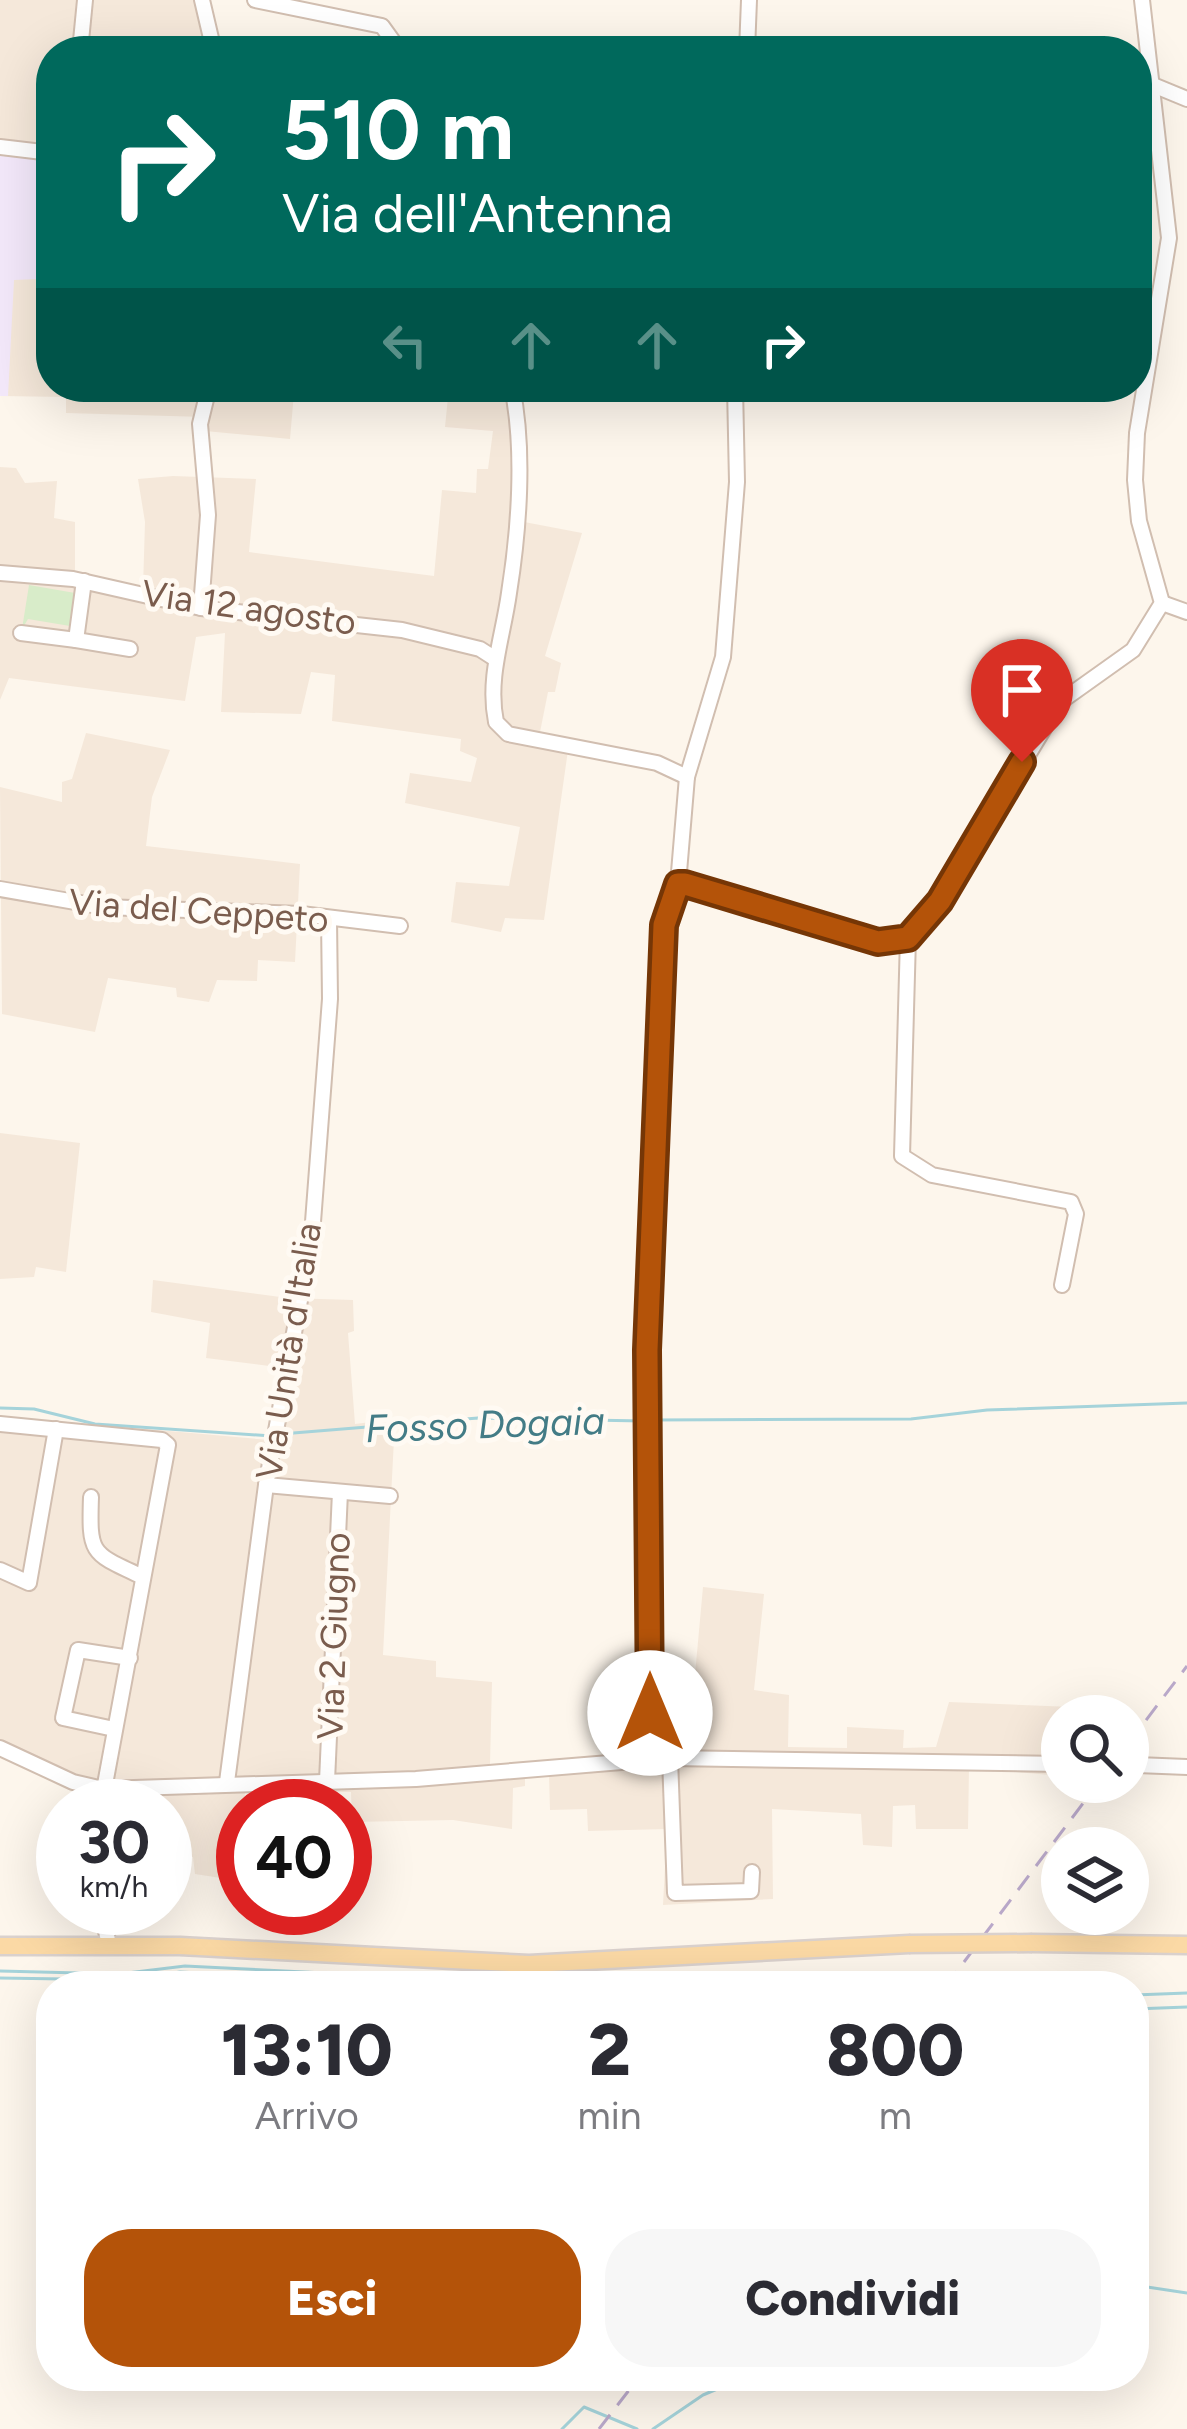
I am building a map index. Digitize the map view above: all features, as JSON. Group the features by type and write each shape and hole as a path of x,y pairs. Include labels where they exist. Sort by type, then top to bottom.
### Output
{"main road":[{"path":"0,1946 109,1946 529,1964 908,1944 1187,1945"}],"street":[{"path":"81,36 85,0"},
{"path":"202,0 210,36"},
{"path":"255,0 382,26 389,36"},
{"path":"747,36 749,0"},
{"path":"1142,0 1147,36"},
{"path":"1152,77 1169,238 1152,342"},
{"path":"1153,85 1187,99"},
{"path":"0,147 36,151"},
{"path":"200,608 208,515 200,424 205,402"},
{"path":"512,402 516,524 507,607 494,658 494,709 508,734 657,763 687,777"},
{"path":"650,1759 649,1420 664,925 678,884 687,777 723,657 737,482 735,402"},
{"path":"1062,1285 1076,1214 1071,1202 932,1175 902,1156 908,938 940,901 1060,702 1133,650 1162,603 1139,521 1135,480 1142,402"},
{"name":"Via 12 agosto","path":"0,573 84,581 200,608 402,630 480,649 494,658"},
{"path":"76,640 84,581"},
{"path":"1162,603 1187,612"},
{"path":"21,633 130,649"},
{"path":"678,884 878,942 908,938"},
{"name":"Via del Ceppeto","path":"0,889 104,907 400,926"},
{"name":"Via Unità d'Italia","path":"226,1779 266,1485 312,1235 329,1022 333,934 329,919"},
{"path":"0,1424 162,1440 168,1445 105,1779"},
{"path":"0,1570 29,1583 56,1429"},
{"name":"Via 2 Giugno","path":"266,1485 390,1496"},
{"name":"Via 2 Giugno","path":"327,1779 340,1492"},
{"path":"91,1497 89,1543 95,1553 143,1576"},
{"path":"114,1729 63,1718 78,1650 130,1658"},
{"path":"0,1748 67,1779"},
{"path":"356,1779 650,1759 1041,1764"},
{"path":"670,1759 675,1893 751,1891 752,1872"},
{"path":"1149,1765 1187,1767"},
{"path":"106,1935 109,1946"}],"shaded area":[{"path":"0,0 208,0 215,36 36,36 36,397 0,396"},
{"path":"0,153 36,157 36,279 14,280 8,396 0,396"},
{"path":"66,402 293,402 290,439 205,431 204,417 66,413"},
{"path":"448,402 515,402 519,521 582,533 545,656 561,663 555,692 548,692 539,737 569,743 544,920 505,918 501,932 451,922 456,882 509,886 520,827 405,803 410,773 471,782 477,758 460,751 461,739 332,721 335,675 311,672 301,714 221,712 225,633 196,637 185,701 9,678 0,700 0,467 16,468 25,483 57,481 54,518 75,522 75,576 143,588 145,522 138,479 173,476 256,479 249,552 434,576 442,490 476,493 477,469 488,469 493,431 445,427"},
{"path":"86,733 170,750 152,797 146,846 300,864 295,962 258,960 257,981 217,980 209,1002 177,997 176,988 108,978 95,1032 2,1014 0,787 62,802 62,782 72,779"},
{"path":"0,1133 80,1143 66,1272 36,1267 34,1277 0,1279"},
{"path":"153,1280 288,1298 353,1300 354,1331 348,1333 355,1424 395,1419 383,1655 436,1661 436,1677 492,1682 490,1764 688,1751 703,1587 764,1594 754,1690 789,1695 788,1747 847,1748 847,1727 904,1730 903,1748 936,1747 949,1702 1041,1706 1041,1774 969,1768 968,1829 916,1829 915,1805 893,1806 892,1847 863,1845 861,1814 772,1809 773,1899 663,1905 667,1829 588,1831 587,1809 550,1810 549,1774 525,1775 525,1786 513,1788 512,1829 453,1820 372,1822 372,1779 216,1779 216,1877 195,1874 192,1779 48,1779 0,1755 0,1416 269,1440 277,1367 206,1358 210,1323 151,1312"}],"green space":[{"path":"29,585 75,593 70,626 28,619 22,629"}],"waterway":[{"name":"Fosso Dogaia","path":"653,1420 911,1419 987,1410 1187,1403"},
{"name":"Fosso Dogaia","path":"0,1408 34,1409 95,1424 272,1436"},
{"name":"Fosso Dogaia","path":"281,1434 478,1418 643,1421"},
{"path":"144,1971 185,1966 285,1971"},
{"path":"0,1971 36,1972"},
{"path":"0,1978 36,1979"},
{"path":"1149,1994 1187,1993"},
{"path":"1149,2008 1187,2007"},
{"path":"1149,2287 1187,2293"},
{"path":"653,2429 712,2391"},
{"path":"562,2429 584,2407 637,2429"}],"railway":[{"path":"1149,1716 1187,1666"},
{"path":"957,1971 1083,1803"},
{"path":"599,2429 628,2391"}],"route":[{"path":"650,1713 647,1350 664,925 673,888 685,884 878,942 896,943 919,929 940,901 1022,762"}]}
